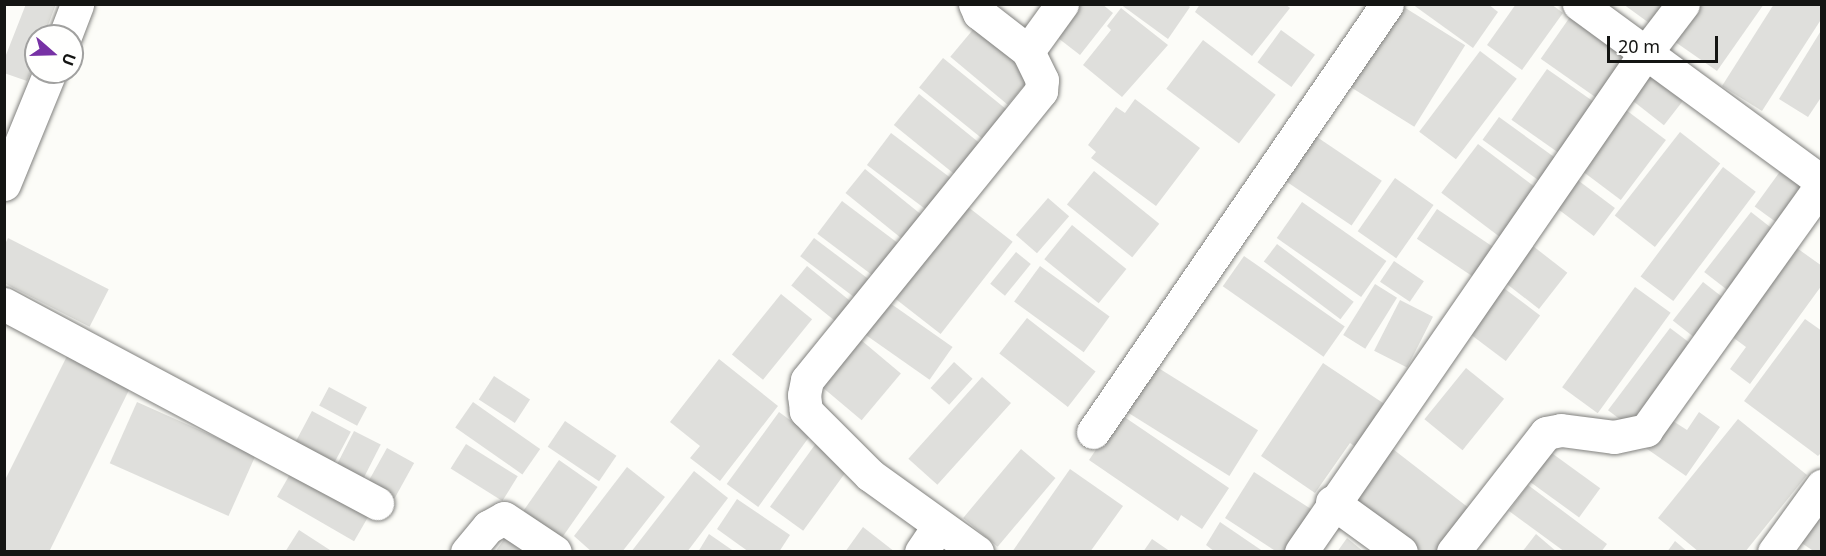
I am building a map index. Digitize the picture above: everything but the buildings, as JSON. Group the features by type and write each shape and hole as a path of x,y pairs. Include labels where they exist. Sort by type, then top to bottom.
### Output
{"street":[{"path":"70,24 78,4"},
{"path":"975,4 978,13 1028,51 1042,80 1041,91 807,381 806,411 930,538 977,552"},
{"path":"1028,51 1062,4"},
{"path":"1093,432 1387,4"},
{"path":"1453,552 1545,433 1561,430 1614,437 1646,430 1821,183 1644,55 1579,4"},
{"path":"1301,552 1332,502 1644,55 1683,4"},
{"path":"4,184 45,84"},
{"path":"4,304 377,502"},
{"path":"1774,552 1821,486"},
{"path":"1332,502 1401,552"},
{"path":"467,552 488,526 504,518 555,552"}]}
